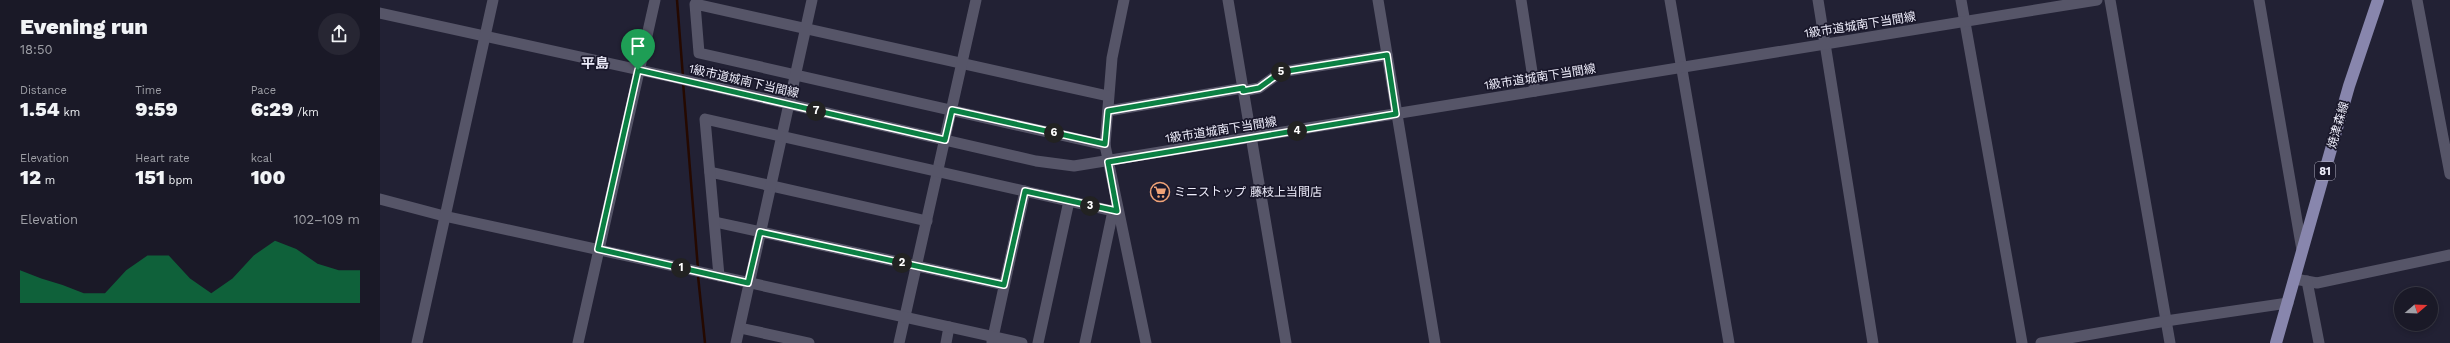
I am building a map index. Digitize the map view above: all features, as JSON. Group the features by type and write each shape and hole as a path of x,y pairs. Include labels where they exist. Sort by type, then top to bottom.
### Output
{"main road":[{"name":"焼津森線","path":"2276,343 2349,86 2378,0"}],"street":[{"path":"417,343 493,0"},
{"path":"578,343 638,70 655,0"},
{"path":"736,343 794,74 812,0"},
{"path":"899,343 939,171 976,0"},
{"path":"1124,0 1112,58 1105,144 1115,211 1146,343"},
{"path":"1228,0 1286,343"},
{"path":"1378,0 1435,343"},
{"path":"1521,0 1535,91"},
{"path":"1670,0 1729,343"},
{"path":"1818,0 1873,343"},
{"path":"1961,0 2022,343"},
{"name":"1級市道城南下当間線","path":"380,13 676,78 1058,165 1074,166 1108,162 1825,43 2097,0"},
{"path":"2110,0 2170,343"},
{"path":"2259,0 2303,250"},
{"path":"2417,0 2450,174"},
{"path":"1105,144 699,52 695,4 805,30 1108,96"},
{"path":"1108,111 1259,88 1281,72 1387,55"},
{"path":"719,276 705,119 1115,211"},
{"path":"710,172 927,221"},
{"path":"993,340 1025,191"},
{"path":"380,199 444,216 949,327 993,340 1022,343"},
{"path":"1038,343 1069,201"},
{"path":"1085,343 1115,211"},
{"path":"714,222 1004,285"},
{"path":"2295,279 2312,282 2450,255"},
{"path":"2312,282 2319,343"},
{"path":"2041,343 2166,321 2288,303"},
{"path":"946,343 949,327"},
{"path":"740,328 809,343"}],"waterway":[{"path":"677,0 683,77"},
{"path":"683,82 698,269"},
{"path":"698,276 705,343"}],"place":[{"name":"ミニストップ 藤枝上当間店","path":"1160,192"}],"district":[{"name":"平島","path":"595,63"}],"route":[{"path":"1387,55 1396,114 1108,162 1117,211 1025,191 1004,285 760,232 748,283 598,249 638,70 945,140 952,110 1105,144 1108,111 1243,88 1243,91 1259,88 1281,72 1387,55"}]}
